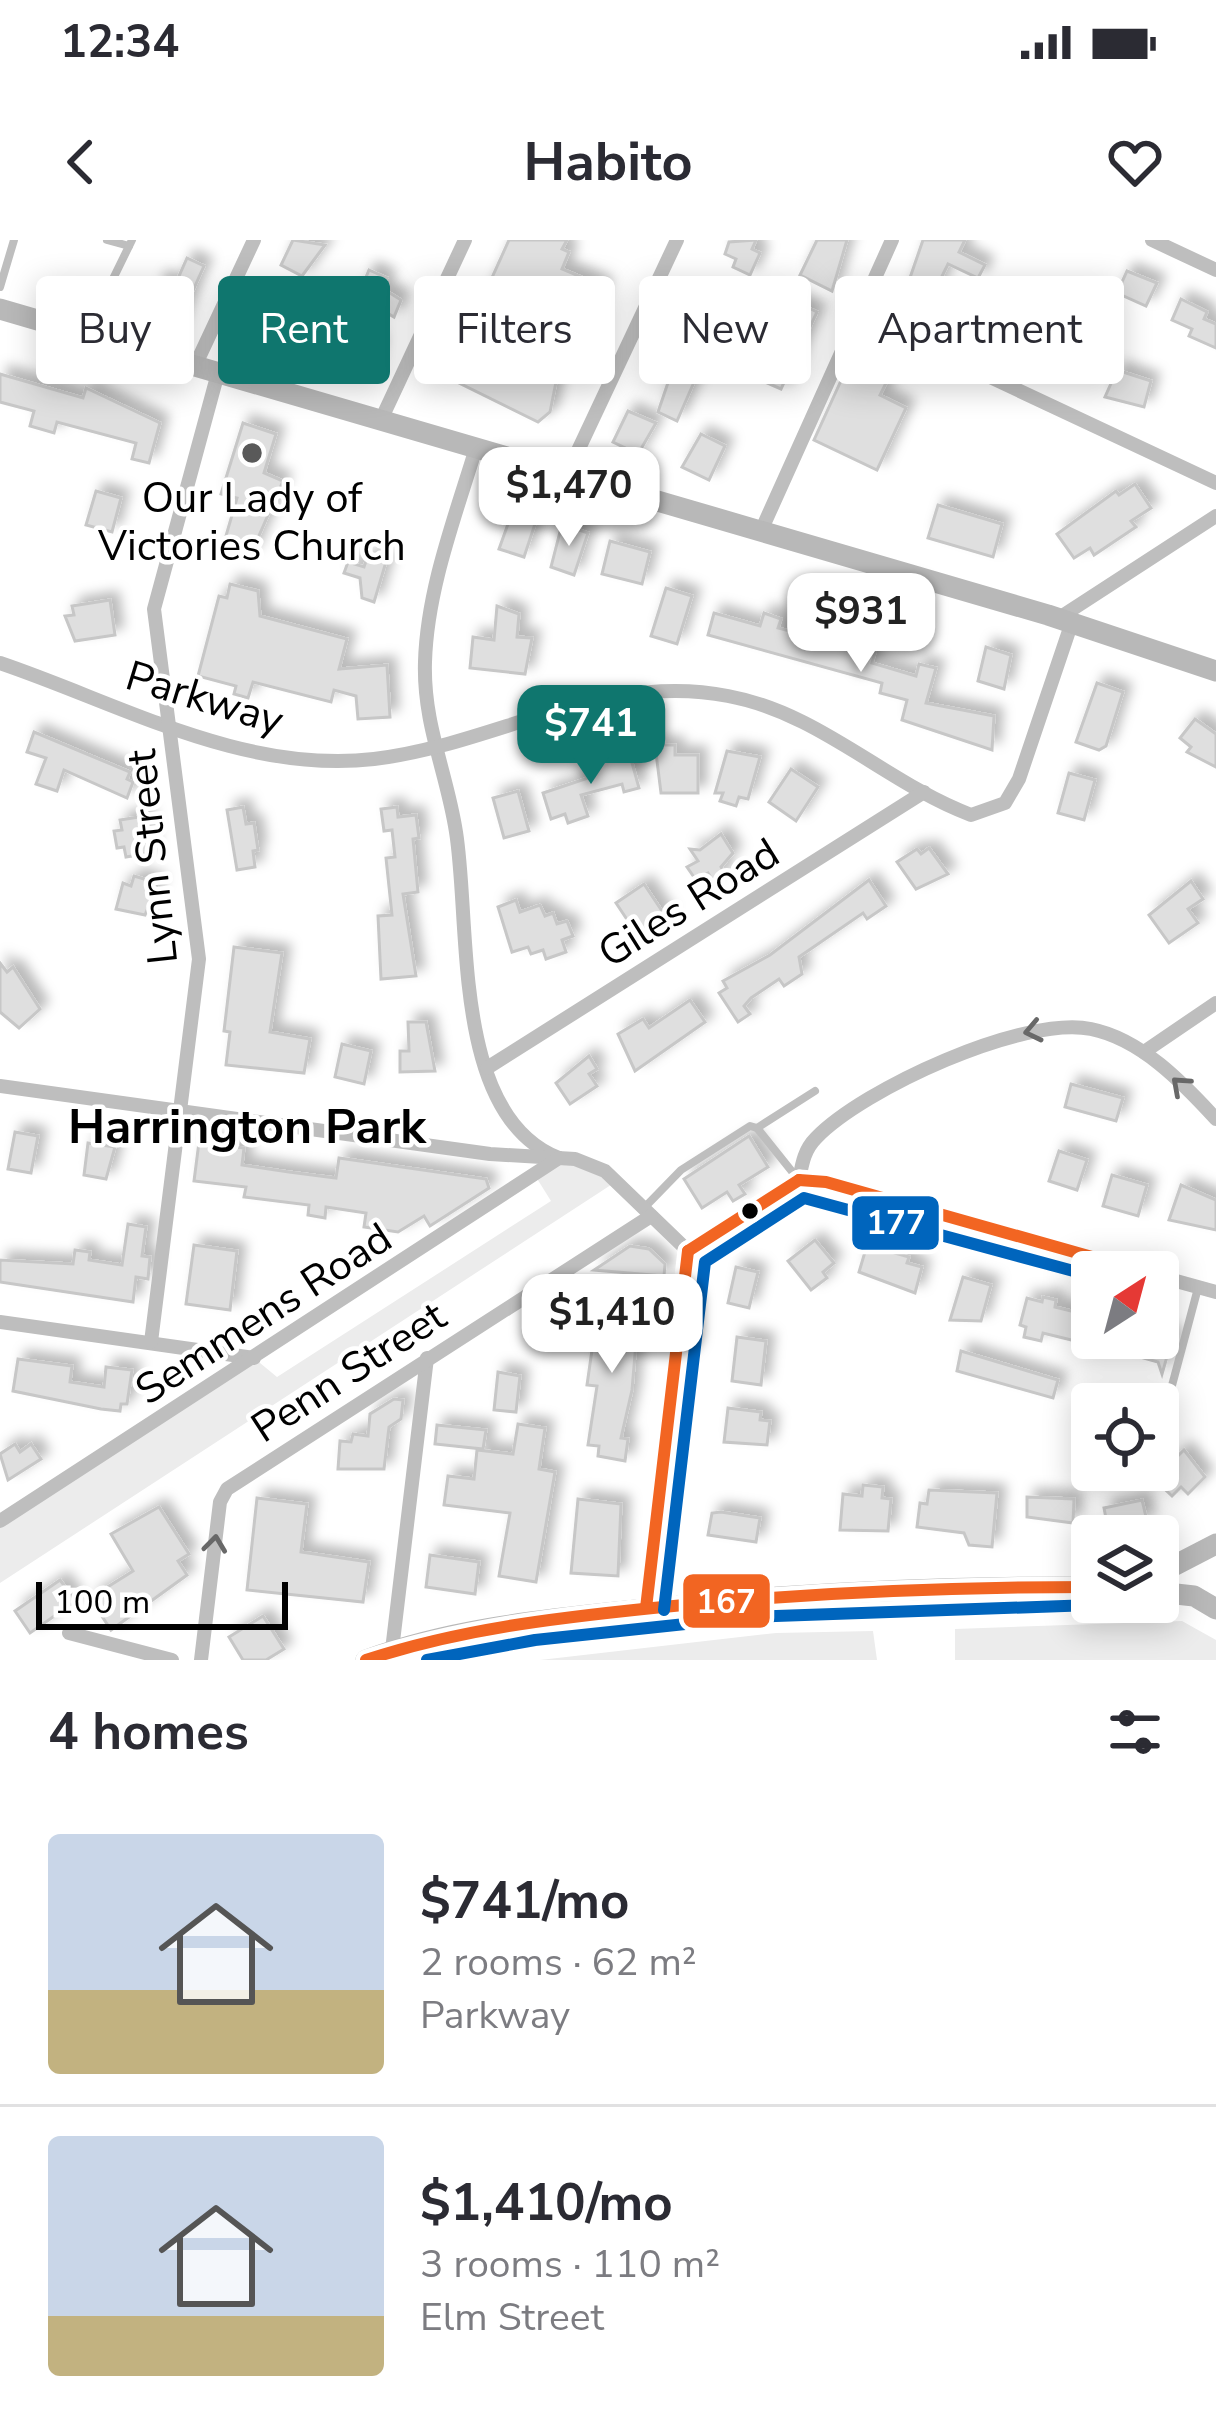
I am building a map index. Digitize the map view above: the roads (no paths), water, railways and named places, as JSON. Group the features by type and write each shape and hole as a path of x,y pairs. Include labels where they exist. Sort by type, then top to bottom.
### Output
{"street":[{"path":"218,373 195,366 254,240"},
{"path":"381,420 465,240"},
{"path":"567,474 677,240"},
{"path":"875,276 892,240"},
{"path":"1152,240 1216,270"},
{"path":"0,309 36,319"},
{"path":"761,531 835,365"},
{"name":"Lynn Street","path":"151,1342 199,959 171,728 153,633 154,610 218,373"},
{"path":"256,384 1065,620 1216,671"},
{"path":"1006,384 1216,483"},
{"path":"476,448 428,621 425,707 456,830 470,1009 487,1068 515,1126 542,1151 605,1172 688,1251"},
{"path":"1065,620 1216,516"},
{"name":"Parkway","path":"0,663 230,747 328,761 432,748 620,694 725,695 802,719 971,815 1004,803 1019,779 1065,620"},
{"name":"Giles Road","path":"487,1068 924,792"},
{"path":"1144,1052 1216,1004"},
{"path":"799,1180 803,1157 816,1138 865,1103 978,1046 1061,1026 1119,1037 1144,1052 1216,1119"},
{"path":"0,1086 490,1154 559,1157"},
{"name":"Semmens Road","path":"0,1521 559,1157"},
{"path":"688,1251 799,1180 826,1182 1071,1251"},
{"name":"Penn Street","path":"201,1660 220,1502 227,1489 647,1212"},
{"path":"646,1608 688,1251"},
{"path":"1179,1282 1216,1292"},
{"path":"0,1322 254,1358"},
{"path":"392,1650 427,1358"},
{"path":"1179,1567 1212,1556"},
{"path":"366,1660 512,1623 646,1608 828,1590 1071,1586"},
{"path":"1179,1594 1194,1596 1216,1609"},
{"path":"69,1633 172,1660"}],"lane":[{"path":"0,287 14,240"},
{"path":"106,240 130,243 114,276"},
{"path":"757,1128 815,1090"},
{"path":"647,1212 681,1170 750,1126 757,1128 799,1180"},
{"path":"1173,1383 1198,1287"}],"place":[{"name":"Our Lady of Victories Church","path":"252,453"}],"district":[{"name":"Harrington Park","path":"247,1126"}]}
